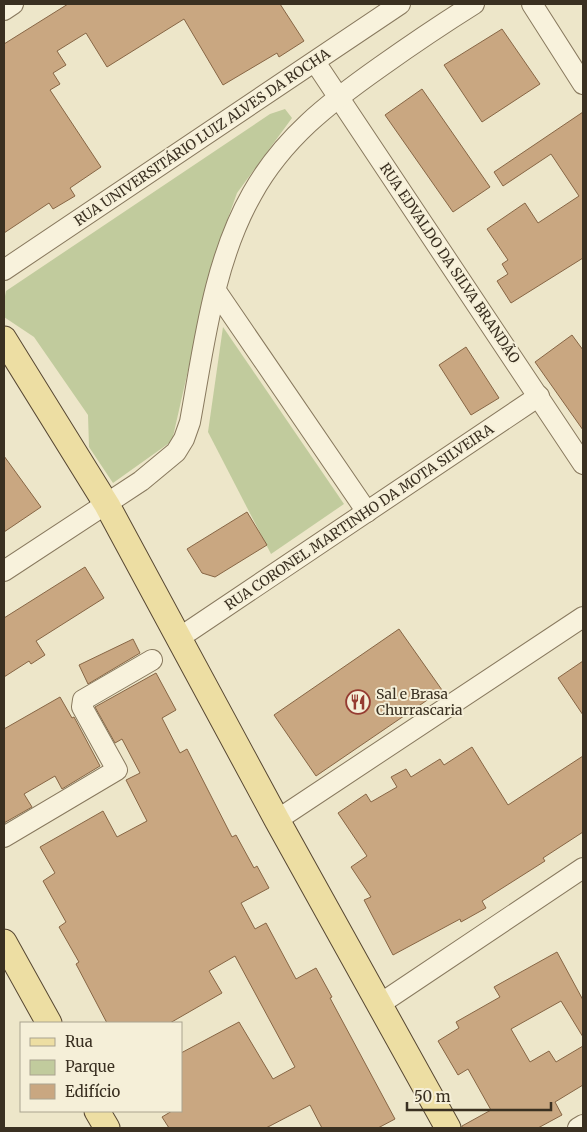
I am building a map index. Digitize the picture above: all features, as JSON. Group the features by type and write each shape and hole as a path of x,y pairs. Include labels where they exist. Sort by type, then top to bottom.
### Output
{"main road":[{"path":"4,339 107,505 277,820 448,1128"},
{"path":"4,942 48,1022"},
{"path":"98,1112 107,1128"}],"street":[{"path":"4,10 13,4"},
{"name":"RUA UNIVERSITÁRIO LUIZ ALVES DA ROCHA","path":"4,270 400,4"},
{"path":"4,571 107,505 176,452 184,439 190,422 216,291 227,250 251,195 265,172 305,125 338,96 425,35 474,4"},
{"path":"532,4 583,84"},
{"name":"RUA EDVALDO DA SILVA BRANDÃO","path":"315,62 583,464"},
{"path":"216,291 367,512"},
{"name":"RUA CORONEL MARTINHO DA MOTA SILVEIRA","path":"179,638 539,396"},
{"path":"277,820 583,616"},
{"path":"4,837 117,770 82,707 83,700 152,660"},
{"path":"380,1004 583,868"},
{"path":"578,1128 583,1125"}],"green space":[{"path":"285,109 292,118 237,193 213,260 172,441 113,483 89,447 88,415 34,337 4,317 6,291 270,114"},
{"path":"223,327 344,504 271,554 208,432"}],"building":[{"path":"68,4 280,4 304,41 279,57 277,53 223,85 184,19 107,67 86,33 57,51 66,65 53,73 60,84 50,90 101,167 70,188 75,196 53,209 49,203 4,233 4,44"},
{"path":"502,29 540,84 482,122 444,65"},
{"path":"422,89 490,187 453,212 385,115"},
{"path":"583,112 583,258 511,303 497,281 508,274 502,264 508,260 487,229 525,203 538,223 579,196 551,154 503,186 494,172"},
{"path":"572,335 583,350 583,430 535,362"},
{"path":"466,347 499,398 471,415 439,365"},
{"path":"4,456 41,507 4,532"},
{"path":"247,512 267,545 215,577 202,573 187,549"},
{"path":"85,567 104,598 36,641 45,655 31,664 29,661 4,677 4,618"},
{"name":"Sal e Brasa Churrascaria","path":"399,629 442,690 316,776 274,715"},
{"path":"133,639 140,653 88,684 79,665"},
{"path":"583,661 583,715 558,678"},
{"path":"156,673 176,710 162,718 180,753 187,749 232,837 236,835 254,868 257,866 269,888 241,903 255,929 266,923 296,979 316,968 332,997 330,998 395,1119 378,1128 322,1128 310,1105 266,1128 169,1128 162,1117 170,1112 182,1112 182,1052 239,1022 273,1079 295,1067 235,956 209,971 222,993 172,1022 106,1022 76,964 79,962 59,927 66,922 43,881 55,873 40,847 103,811 117,837 147,821 126,780 140,773 122,739 115,743 95,707"},
{"path":"60,697 72,718 74,717 100,766 62,789 55,776 24,794 32,807 4,823 4,729"},
{"path":"472,747 508,805 583,756 583,832 543,858 545,861 482,901 486,908 461,922 460,919 393,955 364,900 371,897 351,867 367,856 338,813 366,794 371,802 397,787 391,777 406,769 411,777 440,759 444,765"},
{"path":"557,952 583,1000 583,1037 561,1001 511,1029 530,1062 549,1051 556,1062 583,1046 583,1085 555,1102 562,1115 538,1128 462,1128 462,1126 491,1110 468,1069 458,1075 438,1041 459,1028 456,1022 500,997 494,987"}],"place":[{"name":"Sal e Brasa Churrascaria","path":"358,702"}]}
